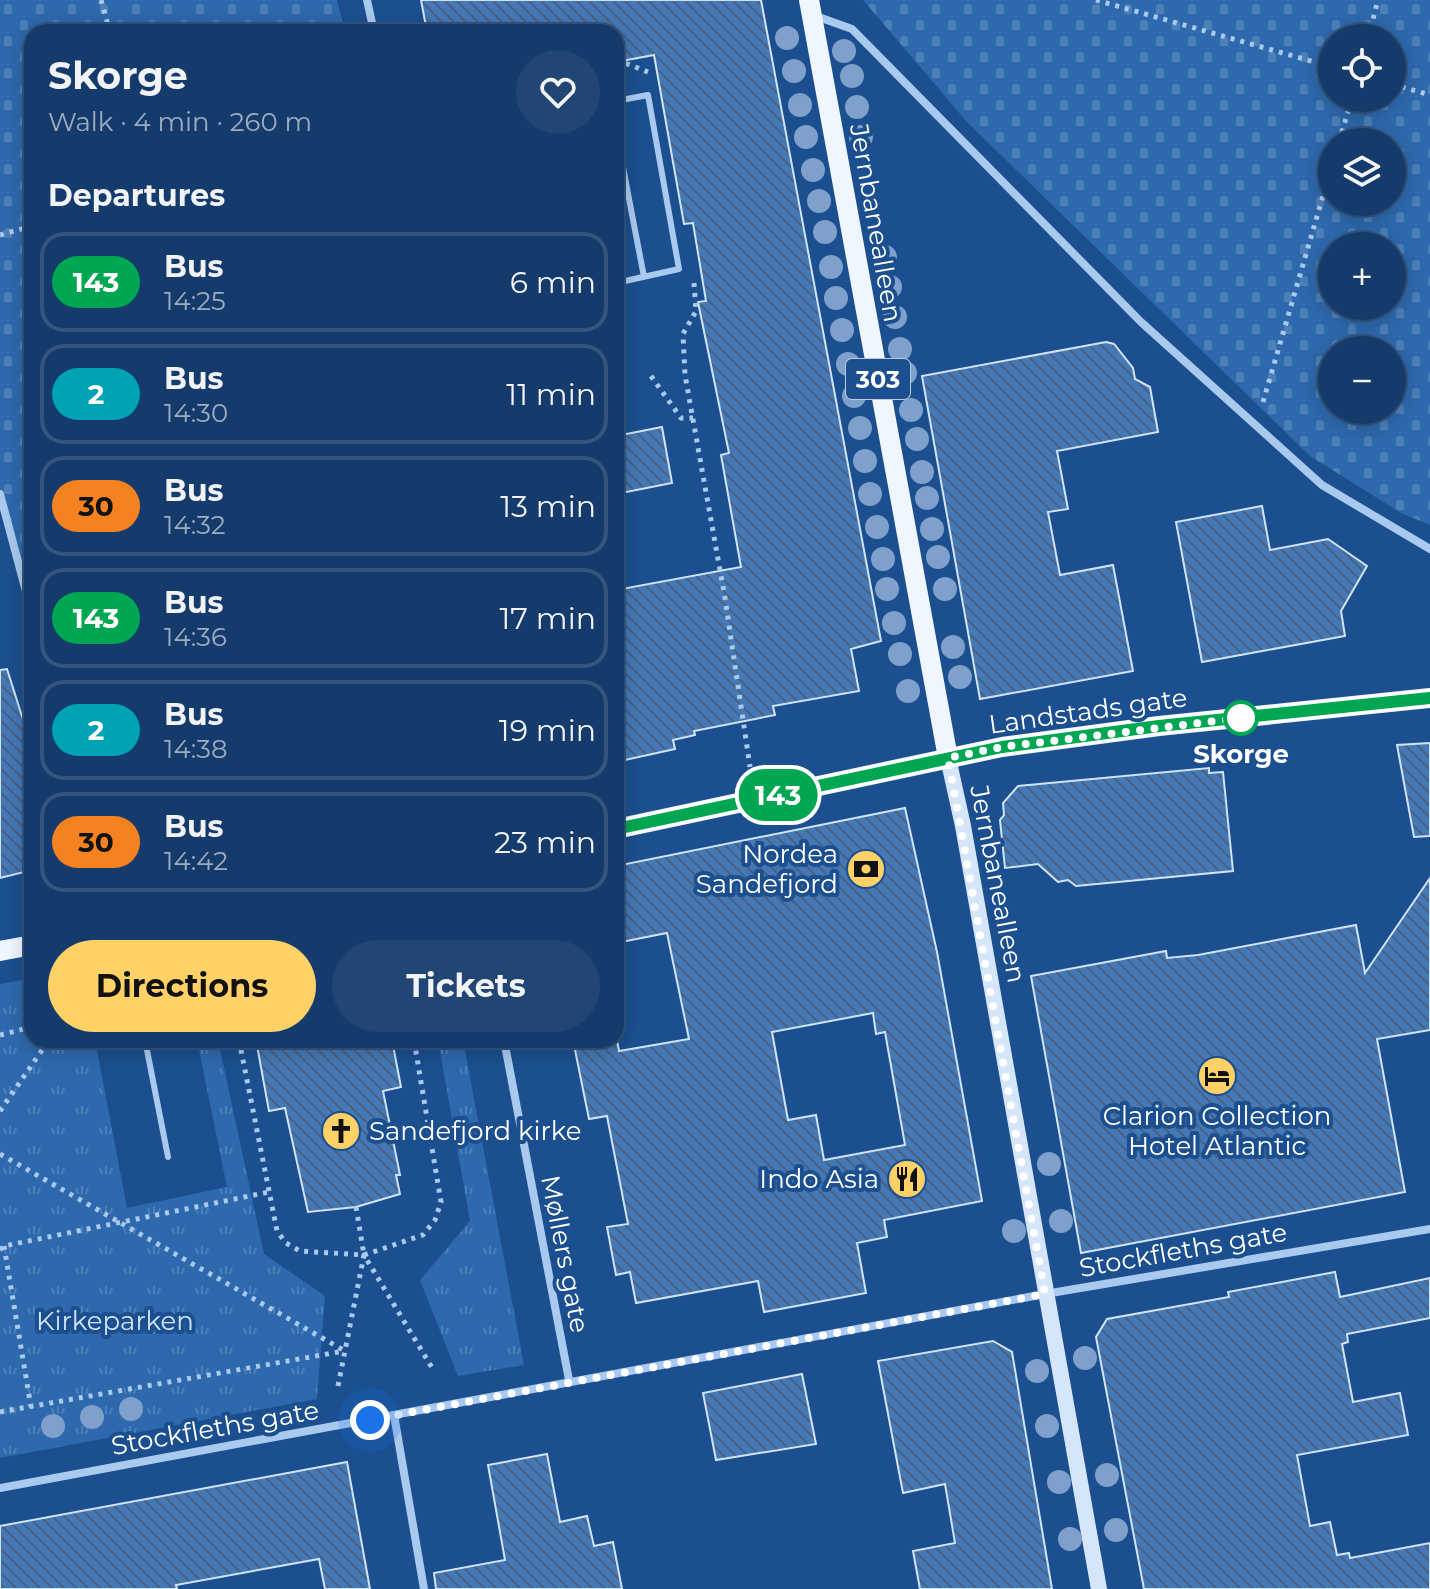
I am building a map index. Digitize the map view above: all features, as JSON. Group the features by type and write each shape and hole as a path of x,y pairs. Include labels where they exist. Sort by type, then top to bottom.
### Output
{"main road":[{"name":"Jernbanealleen","path":"810,7 948,758"},
{"name":"Landstads gate","path":"624,827 948,758 1159,726 1430,698"},
{"path":"0,951 24,946"}],"street":[{"path":"367,0 372,24"},
{"path":"810,7 852,29 1141,322 1322,485 1430,549"},
{"path":"0,494 24,584"},
{"name":"Jernbanealleen","path":"948,758 1099,1589"},
{"name":"Møllers gate","path":"506,1048 569,1380"},
{"name":"Stockfleths gate","path":"0,1488 569,1380 1045,1294 1430,1229"},
{"path":"394,1415 424,1589"}],"lane":[{"path":"624,100 648,95 679,269 624,281"},
{"path":"624,173 644,277"},
{"path":"147,1048 168,1157"}],"path":[{"path":"101,0 108,24"},
{"path":"1096,0 1318,63"},
{"path":"1372,24 1378,0"},
{"path":"1406,88 1430,95"},
{"path":"1256,425 1318,213"},
{"path":"0,235 24,228"},
{"path":"696,311 683,334 693,418 725,598 750,767"},
{"path":"651,376 681,418 693,418"},
{"path":"0,1035 24,1029"},
{"path":"0,1111 43,1048"},
{"path":"241,1048 277,1231 286,1243 300,1251 364,1255 423,1235 435,1220 441,1202 415,1048"},
{"path":"0,1154 345,1351"},
{"path":"31,1407 2,1248 269,1192"},
{"path":"338,1386 364,1255 356,1207"},
{"path":"364,1255 434,1371"},
{"path":"0,1412 345,1351"}],"green space":[{"path":"0,0 337,0 343,24 24,24 24,585 0,496"},
{"path":"863,0 1430,0 1430,525 1401,513 1310,456 967,122"},
{"name":"Kirkeparken","path":"24,980 24,1048 97,1048 127,1208 227,1187 199,1048 220,1048 264,1254 325,1296 317,1399 0,1458 0,984"},
{"path":"439,1048 465,1048 524,1365 458,1376 420,1280 470,1221"}],"building":[{"path":"421,0 761,0 881,641 851,649 859,691 773,706 775,715 694,731 695,735 673,740 675,749 624,760 624,589 741,567 721,455 729,453 698,302 706,301 693,223 684,224 654,55 624,61 624,24 426,24"},
{"path":"1106,342 1114,344 1133,368 1135,379 1150,387 1158,432 1057,451 1068,509 1048,512 1060,575 1113,565 1133,671 980,699 922,376"},
{"path":"662,427 672,483 624,492 624,434"},
{"path":"1262,506 1270,550 1328,539 1367,566 1341,611 1345,636 1202,662 1176,522"},
{"path":"7,669 24,723 24,872 0,878 0,670"},
{"path":"1430,743 1430,836 1414,837 1397,745"},
{"path":"1209,768 1209,773 1223,772 1233,871 1076,886 1068,880 1058,882 1038,864 1005,868 1000,820 1004,815 1003,803 1018,786"},
{"path":"905,808 937,952 982,1201 884,1220 887,1237 857,1243 866,1293 764,1312 758,1281 636,1303 630,1272 616,1275 607,1227 628,1224 607,1116 589,1119 575,1048 618,1048 619,1051 689,1039 667,933 624,941 624,864","holes":["873,1013 876,1034 885,1032 905,1145 824,1160 816,1115 788,1120 772,1032"]},
{"name":"Clarion Collection Hotel Atlantic","path":"1430,878 1430,1030 1377,1039 1405,1192 1081,1253 1031,976 1166,951 1167,958 1198,955 1356,925 1365,973"},
{"name":"Sandefjord kirke","path":"257,1048 394,1048 401,1087 383,1091 400,1175 396,1175 400,1194 356,1207 308,1212 285,1108 269,1111"},
{"path":"1335,1272 1340,1297 1430,1278 1430,1318 1347,1334 1348,1342 1342,1344 1353,1402 1400,1393 1408,1435 1297,1455 1310,1526 1330,1522 1337,1555 1349,1553 1350,1558 1430,1543 1430,1589 1144,1589 1096,1337 1107,1319 1229,1297 1228,1292"},
{"path":"993,1341 1012,1352 1052,1589 920,1589 913,1551 955,1543 945,1484 903,1493 878,1361"},
{"path":"802,1374 816,1444 716,1460 703,1393"},
{"path":"547,1454 560,1522 587,1516 594,1546 613,1542 622,1589 436,1589 434,1573 505,1560 488,1465"},
{"path":"347,1462 370,1589 325,1589 319,1559 176,1585 177,1589 0,1589 0,1526"}],"bus line":[{"name":"143","path":"624,827 1002,747 1159,726 1430,698"}],"place":[{"name":"Skorge","path":"1241,718"},
{"name":"Nordea Sandefjord","path":"866,869"},
{"name":"Clarion Collection Hotel Atlantic","path":"1217,1076"},
{"name":"Sandefjord kirke","path":"341,1131"},
{"name":"Indo Asia","path":"907,1179"}],"route":[{"path":"370,1420 569,1380 1045,1294 963,826 948,758 1002,747 1249,717 1241,718"}]}
